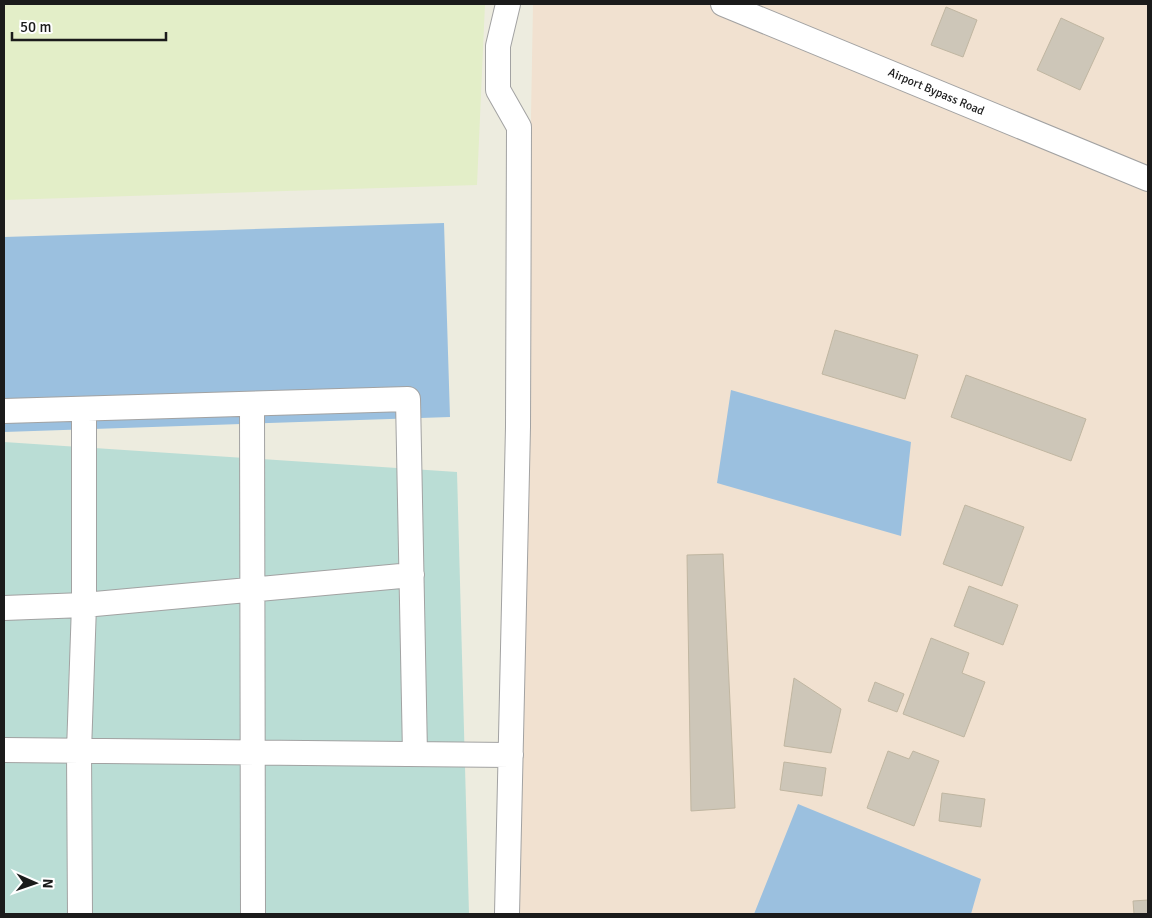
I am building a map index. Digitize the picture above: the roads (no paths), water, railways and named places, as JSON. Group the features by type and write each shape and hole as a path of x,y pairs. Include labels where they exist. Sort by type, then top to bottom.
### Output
{"street":[{"path":"507,914 518,427 519,126 498,90 498,46 508,4"},
{"name":"Airport Bypass Road","path":"723,4 1148,179"},
{"path":"4,412 408,400 415,754"},
{"path":"252,404 253,914"},
{"path":"80,914 79,751 84,605 84,409"},
{"path":"4,608 84,605 412,575"},
{"path":"4,750 511,755"}]}
